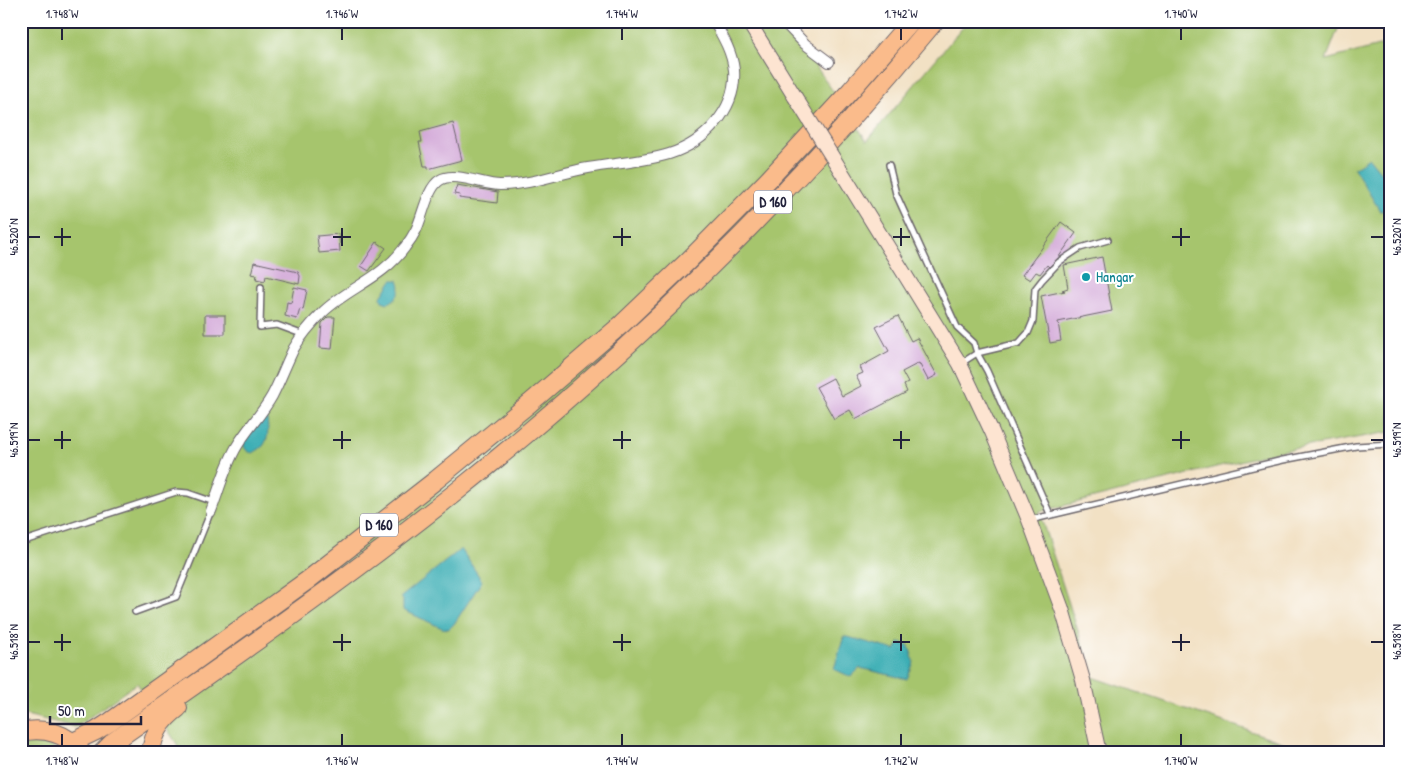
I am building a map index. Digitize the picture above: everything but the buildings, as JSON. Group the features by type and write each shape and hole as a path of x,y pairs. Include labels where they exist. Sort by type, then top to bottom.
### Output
{"highway":[{"name":"D 160","path":"78,748 96,731 308,580 421,492 530,403 644,303 714,236 820,125 911,21"},
{"name":"D 160","path":"102,753 113,742 378,553 519,440 610,360 700,276 801,174 935,21"},
{"path":"151,753 154,737 163,721 239,653"},
{"path":"21,732 46,730 60,734 78,748"}],"street":[{"path":"213,507 236,448 271,397 295,347 327,308 376,275 395,259 416,231 430,193 440,180 446,177 454,177 490,184 512,184 585,168 654,158 671,153 697,140 721,118 731,96 733,84 734,71 727,44 714,21"},
{"path":"748,21 960,364 992,432 1029,520 1062,609 1083,680 1099,753"},
{"path":"783,21 805,44 829,62"}],"lane":[{"path":"890,165 896,194 957,327 974,343 1050,514"},
{"path":"960,364 977,353 1019,343 1028,333 1033,321 1035,289 1042,280 1059,262 1080,248 1108,240"},
{"path":"261,287 260,327 277,325 304,335"},
{"path":"1029,520 1283,460 1356,446 1390,444"},
{"path":"21,542 176,492 188,493 213,507 176,597 135,612"}],"green space":[{"path":"21,21 785,21 867,141 968,21 1341,21 1326,60 1390,43 1390,432 1275,452 1039,512 1093,677 1314,753 179,753 177,744 137,683 76,727 26,715 21,719"},
{"path":"34,743 51,746 63,753 21,753 21,746"}],"water":[{"path":"1369,158 1390,184 1390,210 1380,211 1354,168"},
{"path":"392,280 398,280 400,287 398,294 388,303 382,301 381,297"},
{"path":"266,410 267,438 262,447 253,453 249,452 245,449 243,443"},
{"path":"461,549 482,581 454,624 449,629 442,628 403,610 403,600 401,597"},
{"path":"844,636 895,650 900,642 909,646 914,662 907,679 860,668 851,677 834,669"}],"place":[{"name":"Hangar","path":"1086,277"}]}
